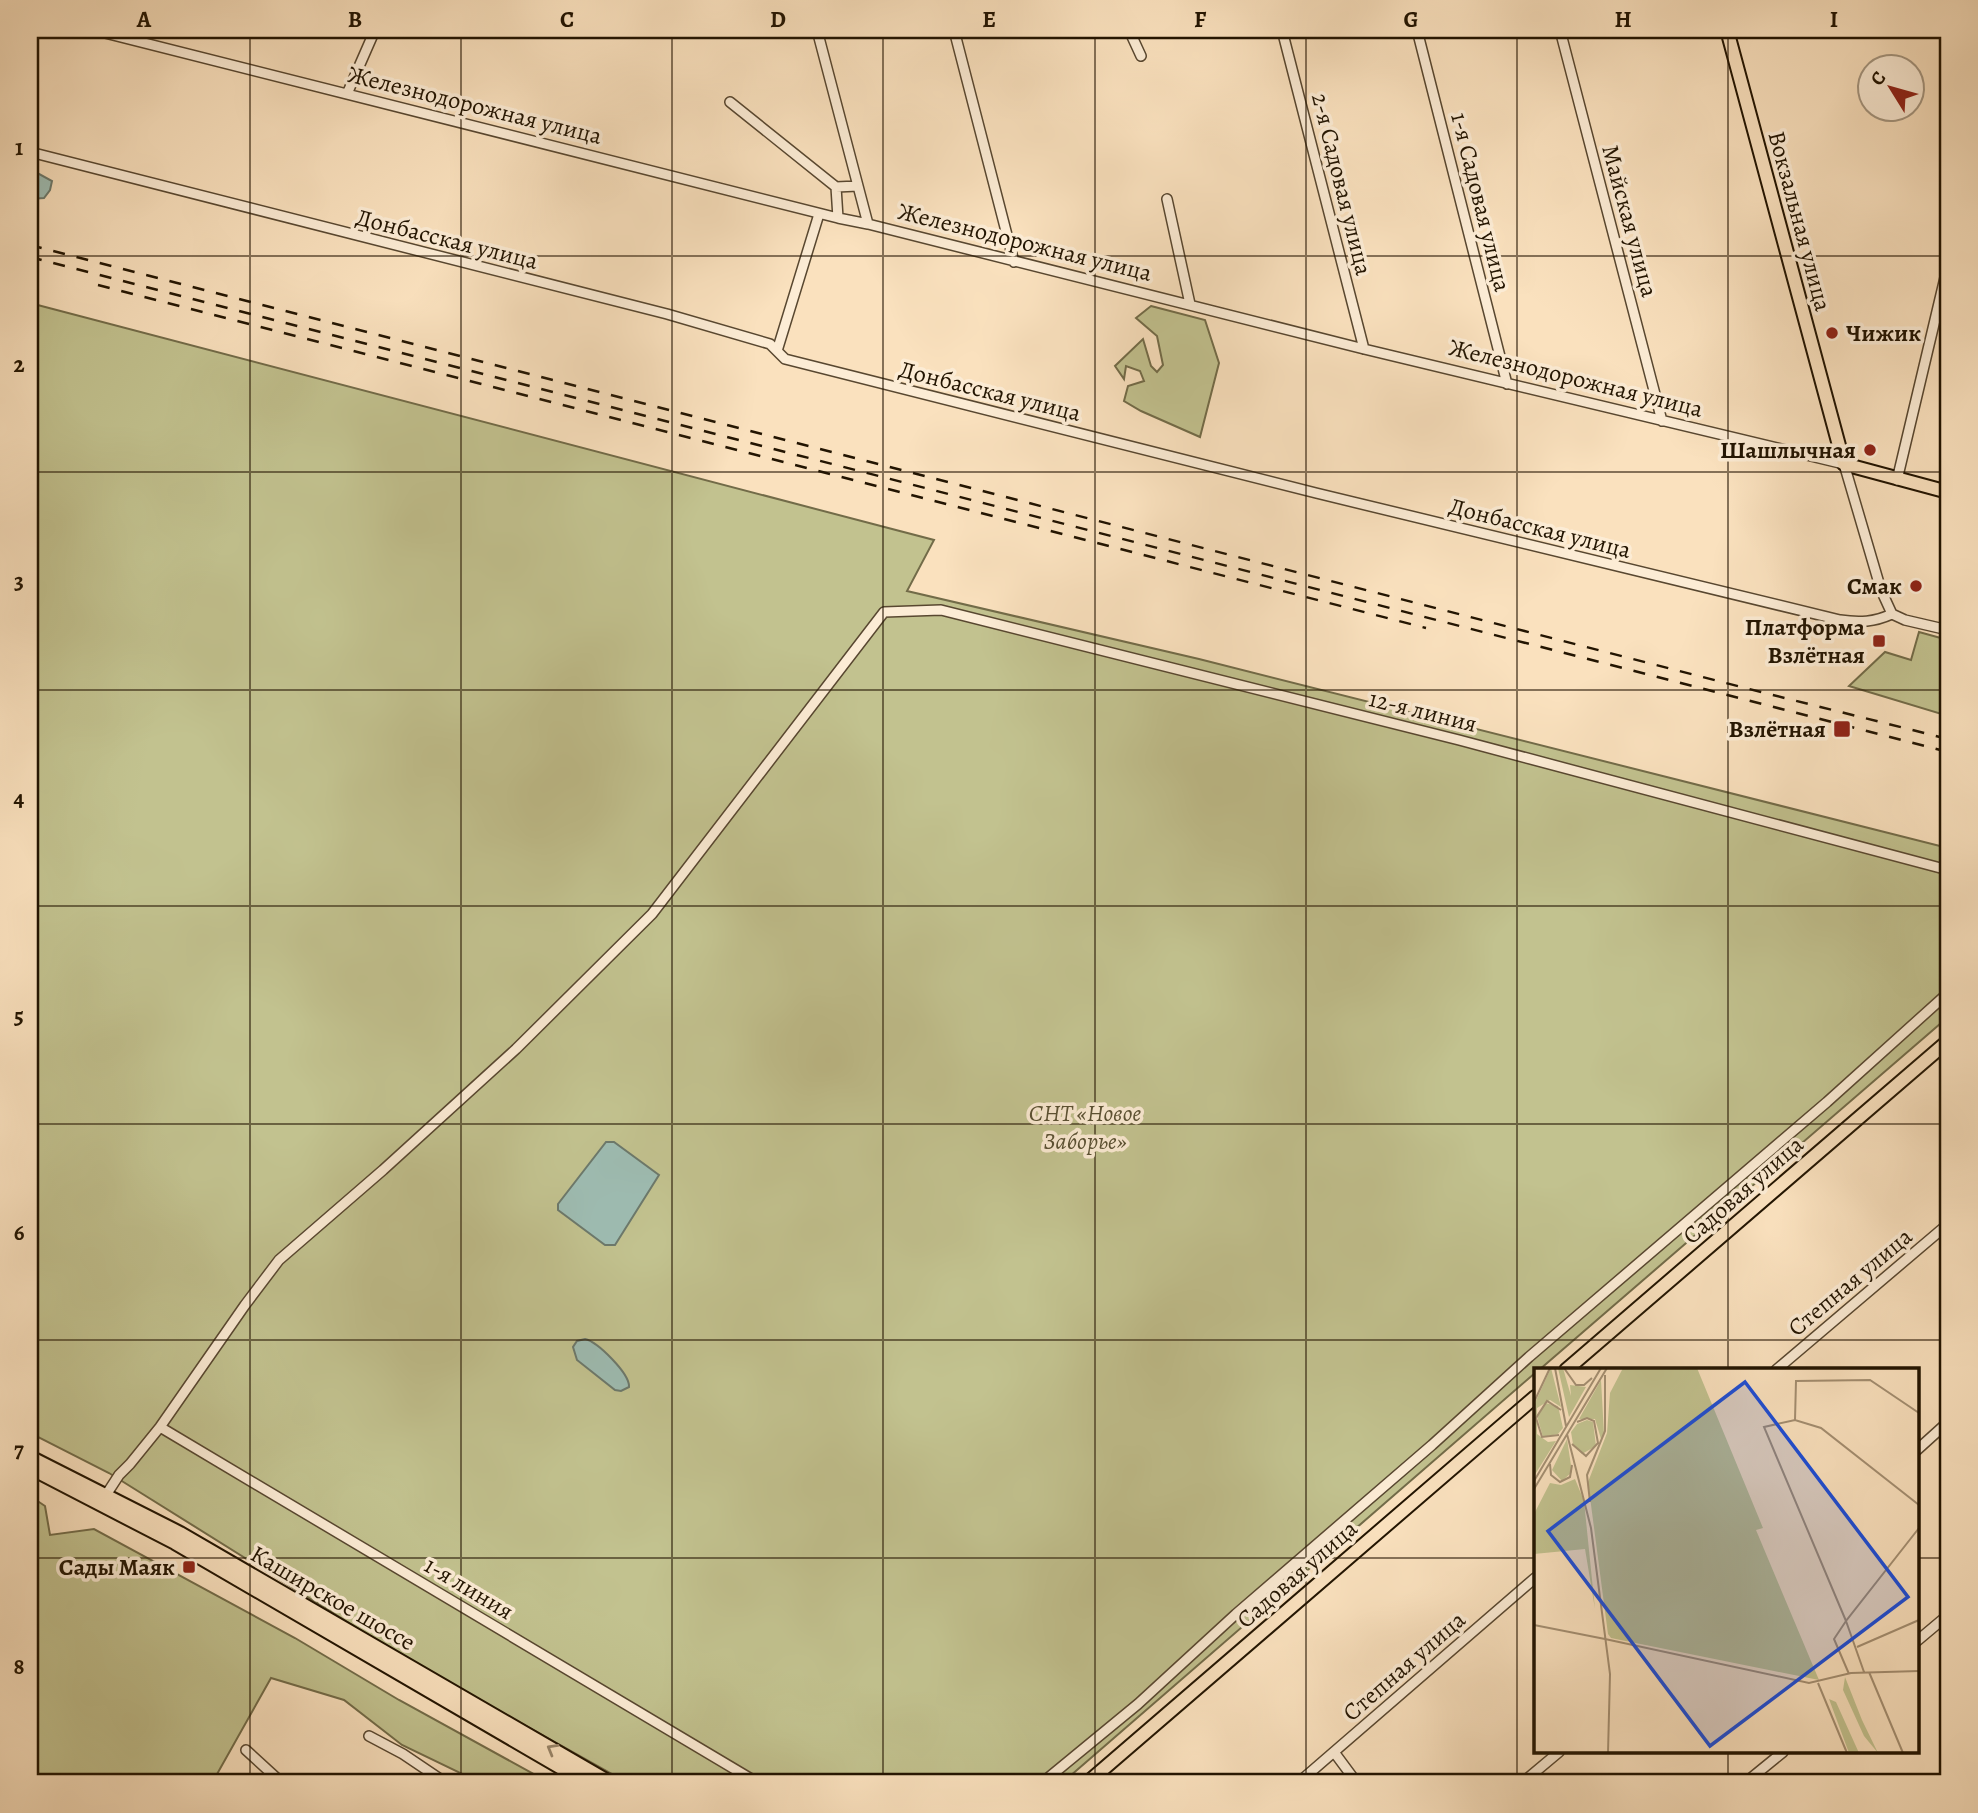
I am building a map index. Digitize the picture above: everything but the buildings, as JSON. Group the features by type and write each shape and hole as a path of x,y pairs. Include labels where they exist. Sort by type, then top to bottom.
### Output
{"main road":[{"name":"Вокзальная улица","path":"1727,30 1844,464"},
{"name":"Железнодорожная улица","path":"1844,464 1948,492"},
{"name":"Садовая улица","path":"1568,1368 1948,1041"},
{"name":"Садовая улица","path":"1087,1783 1534,1398"},
{"path":"30,1449 106,1494"},
{"name":"Каширское шоссе","path":"30,1457 180,1533 611,1783"},
{"name":"Каширское шоссе","path":"30,1468 175,1542 587,1783"}],"street":[{"name":"Железнодорожная улица","path":"93,30 128,34 347,94 819,214 1844,464"},
{"path":"347,94 374,30"},
{"path":"817,30 868,224"},
{"path":"954,30 1014,262"},
{"path":"1129,30 1141,56"},
{"name":"2-я Садовая улица","path":"1282,30 1364,348"},
{"name":"1-я Садовая улица","path":"1418,30 1507,383"},
{"name":"Майская улица","path":"1560,30 1662,421"},
{"path":"730,102 836,187 858,186"},
{"name":"Донбасская улица","path":"30,152 667,314 770,344 785,359 1765,602 1855,622 1877,621 1892,614"},
{"path":"836,187 838,218"},
{"path":"1167,199 1190,304"},
{"path":"777,351 819,214"},
{"path":"1897,480 1948,265"},
{"path":"1844,464 1881,590 1892,614 1905,620 1948,630"},
{"name":"12-я линия","path":"160,1427 279,1260 516,1049 652,914 884,612 941,610 1459,740 1948,870"},
{"path":"1042,1783 1138,1704 1236,1614 1432,1445 1529,1357 1827,1102 1948,993"},
{"name":"Степная улица","path":"1778,1368 1948,1224"},
{"path":"1918,1449 1948,1422"},
{"path":"106,1494 160,1427"},
{"name":"1-я линия","path":"160,1427 758,1783"},
{"name":"Степная улица","path":"1298,1783 1534,1579"},
{"path":"1918,1640 1948,1615"},
{"path":"369,1736 446,1783"},
{"path":"246,1750 282,1783"},
{"path":"1334,1752 1357,1783"},
{"path":"1522,1783 1557,1754"},
{"path":"1745,1783 1781,1754"}],"green space":[{"name":"СНТ «Новое Заборье»","path":"30,303 934,540 907,591 1199,659 1948,848 1948,1017 1541,1368 1534,1368 1534,1374 1062,1783 628,1783 410,1661 109,1473 30,1433"},
{"path":"1151,306 1205,320 1219,363 1200,437 1124,401 1128,386 1144,381 1140,371 1126,366 1124,379 1115,366 1143,339 1151,366 1157,372 1163,365 1157,336 1136,318"},
{"path":"1919,632 1948,640 1948,716 1849,686 1885,652 1911,660"},
{"path":"30,1496 45,1506 50,1535 94,1529 295,1638 399,1700 550,1783 481,1783 402,1745 344,1700 271,1678 212,1783 30,1783"}],"water":[{"path":"30,169 52,181 44,198 30,199"},
{"path":"606,1142 614,1142 659,1175 615,1245 605,1245 558,1210 558,1204"},
{"path":"585,1339 598,1346 612,1359 624,1374 629,1387 621,1391 615,1390 577,1360 573,1347 577,1341"}],"railway":[{"path":"30,245 1948,739"},
{"path":"30,257 1948,752"},
{"path":"98,285 1426,628"}],"place":[{"name":"Чижик","path":"1832,333"},
{"name":"Шашлычная","path":"1870,450"},
{"name":"Смак","path":"1916,586"},
{"name":"Платформа Взлётная","path":"1879,641"},
{"name":"Взлётная","path":"1842,729"},
{"name":"Сады Маяк","path":"189,1567"}]}
